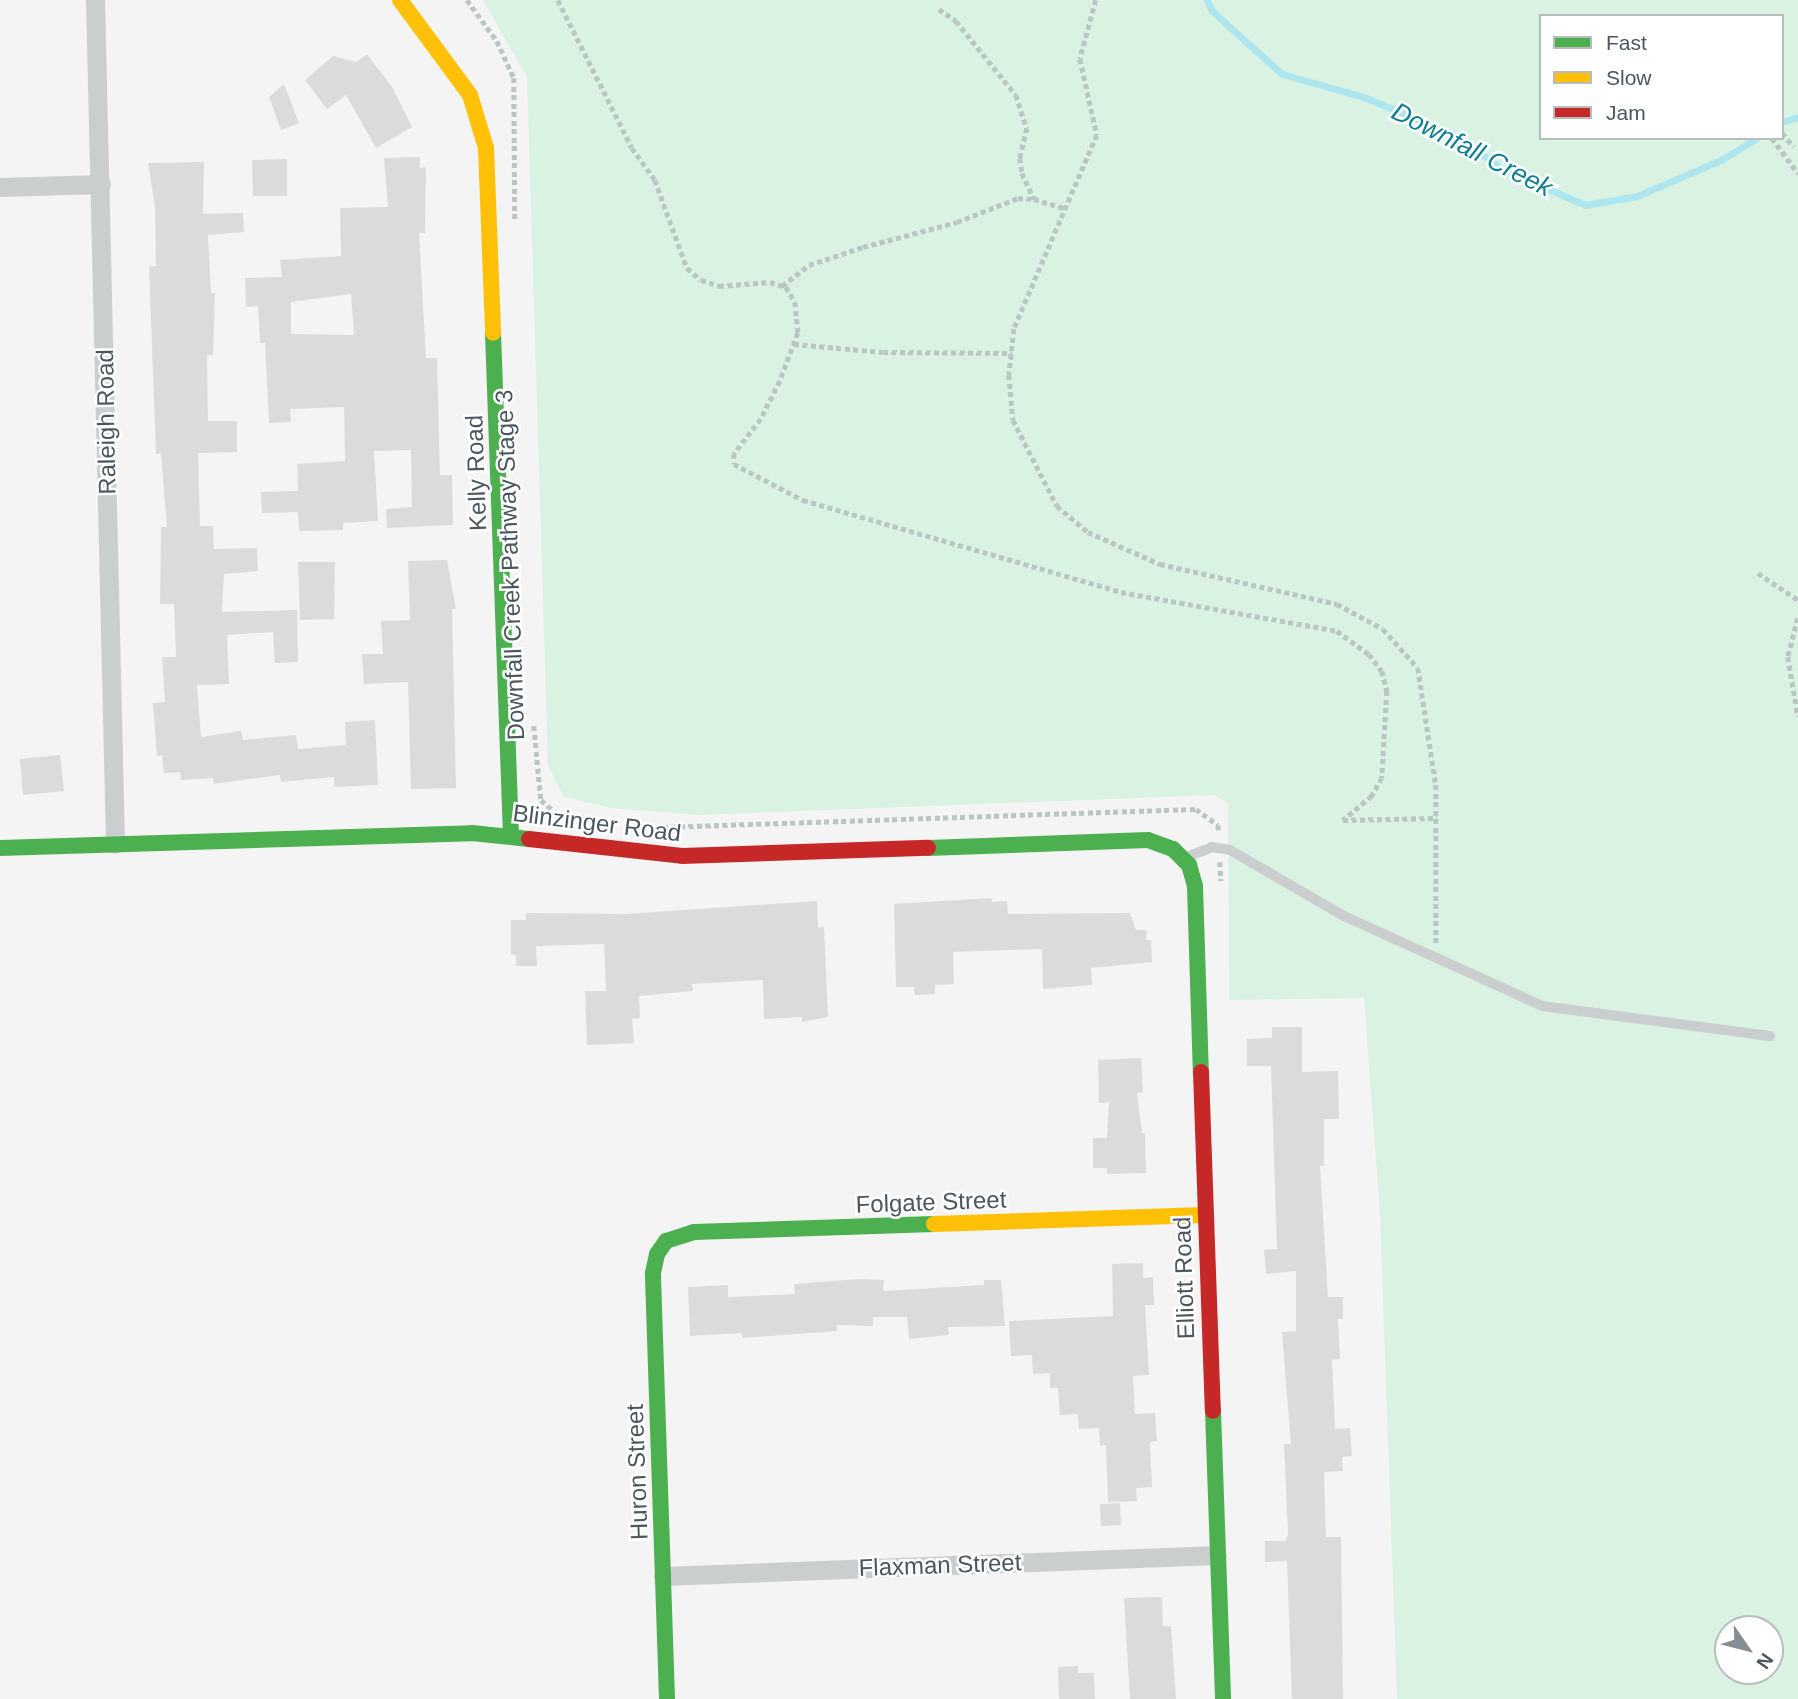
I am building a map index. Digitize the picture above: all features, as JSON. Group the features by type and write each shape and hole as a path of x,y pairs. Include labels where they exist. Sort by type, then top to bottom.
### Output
{"street":[{"name":"Raleigh Road","path":"95,0 102,184 115,844"},
{"name":"Kelly Road","path":"400,0 455,72 478,110 486,162 511,835"},
{"path":"0,187 102,184"},
{"name":"Blinzinger Road","path":"0,848 433,833 511,835 638,853 722,857 1148,840 1165,844 1184,858"},
{"name":"Elliott Road","path":"1184,858 1195,886 1204,1215 1223,1699"},
{"name":"Folgate Street","path":"662,1245 694,1232 1204,1215"},
{"name":"Huron Street","path":"662,1245 653,1273 667,1699"},
{"name":"Flaxman Street","path":"663,1576 1217,1555"}],"lane":[{"path":"1184,858 1220,846 1343,916 1435,960 1542,1006 1770,1036"}],"path":[{"path":"467,0 497,41 514,78 515,227"},
{"path":"558,0 632,148 655,180 687,268 701,280 719,286 770,282 782,286 795,302 798,333 794,344 761,419 734,454 734,464 803,500 1121,592 1337,631 1369,653 1382,671 1388,691 1382,778 1372,796 1343,820 1437,818"},
{"path":"1096,0 1080,60 1097,135 1013,329 1013,420 1057,506 1088,532 1160,564 1337,604 1392,639 1418,668 1437,818 1435,960"},
{"path":"939,9 956,21 1016,95 1027,128 1020,158 1022,173 1034,199"},
{"path":"1784,135 1794,147"},
{"path":"1773,140 1798,173"},
{"path":"782,286 809,265 957,222 1018,198 1034,199 1064,208"},
{"path":"794,344 883,352 1012,353"},
{"path":"1758,573 1798,600"},
{"path":"1798,618 1788,657 1798,716"},
{"name":"Downfall Creek Pathway Stage 3","path":"533,717 541,800 556,813 612,822"},
{"path":"655,827 1196,809 1218,825 1221,885"}],"green space":[{"path":"483,0 1798,0 1798,1699 1397,1699 1380,1214 1364,998 1229,1000 1228,804 1215,795 698,815 611,808 564,797 548,766 527,77"}],"building":[{"path":"367,54 392,87 412,127 376,148 346,95 327,109 305,80 333,56 356,62"},
{"path":"284,84 299,123 281,130 269,97"},
{"path":"420,157 420,168 426,167 425,233 419,233 426,358 437,358 440,475 452,475 453,525 387,528 386,509 412,507 411,450 374,451 378,521 343,523 343,530 299,531 298,512 262,513 261,492 298,491 297,464 345,461 344,407 290,409 291,422 269,423 265,343 260,343 258,306 246,307 245,278 282,277 280,260 341,256 340,208 388,207 384,158","holes":["351,294 354,335 291,334 291,302"]},
{"path":"287,159 287,196 253,196 252,160"},
{"path":"204,162 203,214 243,213 244,232 208,235 211,293 215,293 213,355 207,355 208,421 237,421 237,452 198,453 200,526 213,526 214,549 257,548 258,571 224,574 222,612 297,610 298,662 275,663 273,632 227,635 229,684 197,685 201,737 241,731 243,740 296,735 298,749 346,745 345,722 375,720 378,785 334,787 334,777 281,782 280,775 214,784 213,778 181,780 180,772 164,773 162,755 157,756 153,703 165,702 162,657 176,657 174,604 160,604 161,527 167,527 161,454 156,454 149,266 156,266 155,206 148,163"},
{"path":"447,560 456,609 452,609 456,788 411,789 408,682 364,684 362,654 383,654 381,621 410,620 408,561"},
{"path":"298,562 335,562 334,619 300,620"},
{"path":"60,755 64,791 23,795 20,759"},
{"path":"991,898 992,902 1007,901 1008,914 1130,913 1136,930 1147,930 1146,940 1151,940 1152,962 1091,968 1092,985 1043,989 1042,949 953,952 954,984 935,985 935,994 915,995 914,987 896,987 894,904"},
{"path":"817,901 818,928 824,927 828,1017 802,1022 802,1017 764,1019 763,980 692,984 693,991 639,996 640,1018 632,1019 634,1043 587,1045 585,991 606,991 604,944 536,946 537,966 516,966 516,955 511,954 511,920 526,920 526,913 626,914"},
{"path":"1272,1027 1302,1027 1302,1072 1338,1071 1339,1119 1324,1119 1324,1166 1320,1166 1328,1297 1343,1297 1343,1319 1338,1319 1340,1359 1332,1360 1335,1429 1350,1428 1352,1456 1342,1457 1343,1471 1324,1472 1326,1537 1341,1537 1343,1699 1292,1699 1287,1561 1265,1562 1265,1541 1285,1541 1288,1535 1284,1444 1291,1444 1282,1332 1296,1331 1296,1271 1266,1274 1264,1250 1277,1249 1271,1066 1247,1066 1247,1039 1272,1038"},
{"path":"1141,1058 1143,1092 1137,1093 1142,1133 1145,1133 1146,1173 1107,1174 1107,1168 1093,1168 1093,1138 1107,1138 1109,1102 1099,1103 1098,1060"},
{"path":"1143,1263 1143,1278 1153,1277 1154,1305 1145,1305 1149,1375 1133,1376 1135,1414 1155,1413 1157,1441 1150,1442 1152,1487 1136,1488 1137,1501 1108,1502 1106,1445 1100,1446 1099,1428 1079,1429 1078,1414 1060,1415 1058,1388 1050,1388 1050,1373 1033,1374 1032,1355 1011,1356 1009,1321 1113,1316 1112,1264"},
{"path":"884,1280 883,1291 984,1285 984,1280 1001,1280 1005,1326 948,1327 949,1335 909,1339 907,1317 873,1317 873,1326 837,1325 837,1331 742,1338 742,1333 690,1336 688,1287 728,1285 728,1297 795,1294 794,1284"},
{"path":"1120,1503 1121,1525 1101,1526 1100,1504"},
{"path":"1162,1597 1163,1626 1171,1626 1176,1699 1130,1699 1124,1598"},
{"path":"1078,1666 1078,1673 1094,1673 1095,1699 1059,1699 1058,1667"}],"waterway":[{"name":"Downfall Creek","path":"1207,0 1212,11 1282,74 1364,97 1453,134 1502,169 1585,205 1637,196 1721,160 1754,140"},
{"name":"Downfall Creek","path":"1784,121 1798,117"}],"traffic: fast":[{"path":"493,333 511,835"},
{"path":"0,848 472,833 529,839"},
{"path":"928,848 1148,840 1173,849 1189,865 1195,886 1201,1072"},
{"path":"667,1699 653,1273 657,1254 666,1241 694,1232 934,1224"},
{"path":"1213,1411 1223,1699"}],"traffic: slow":[{"path":"400,0 470,95 486,148 493,333"},
{"path":"934,1224 1204,1215"}],"traffic: jam":[{"path":"529,839 682,856 928,848"},
{"path":"1201,1072 1213,1411"}]}
